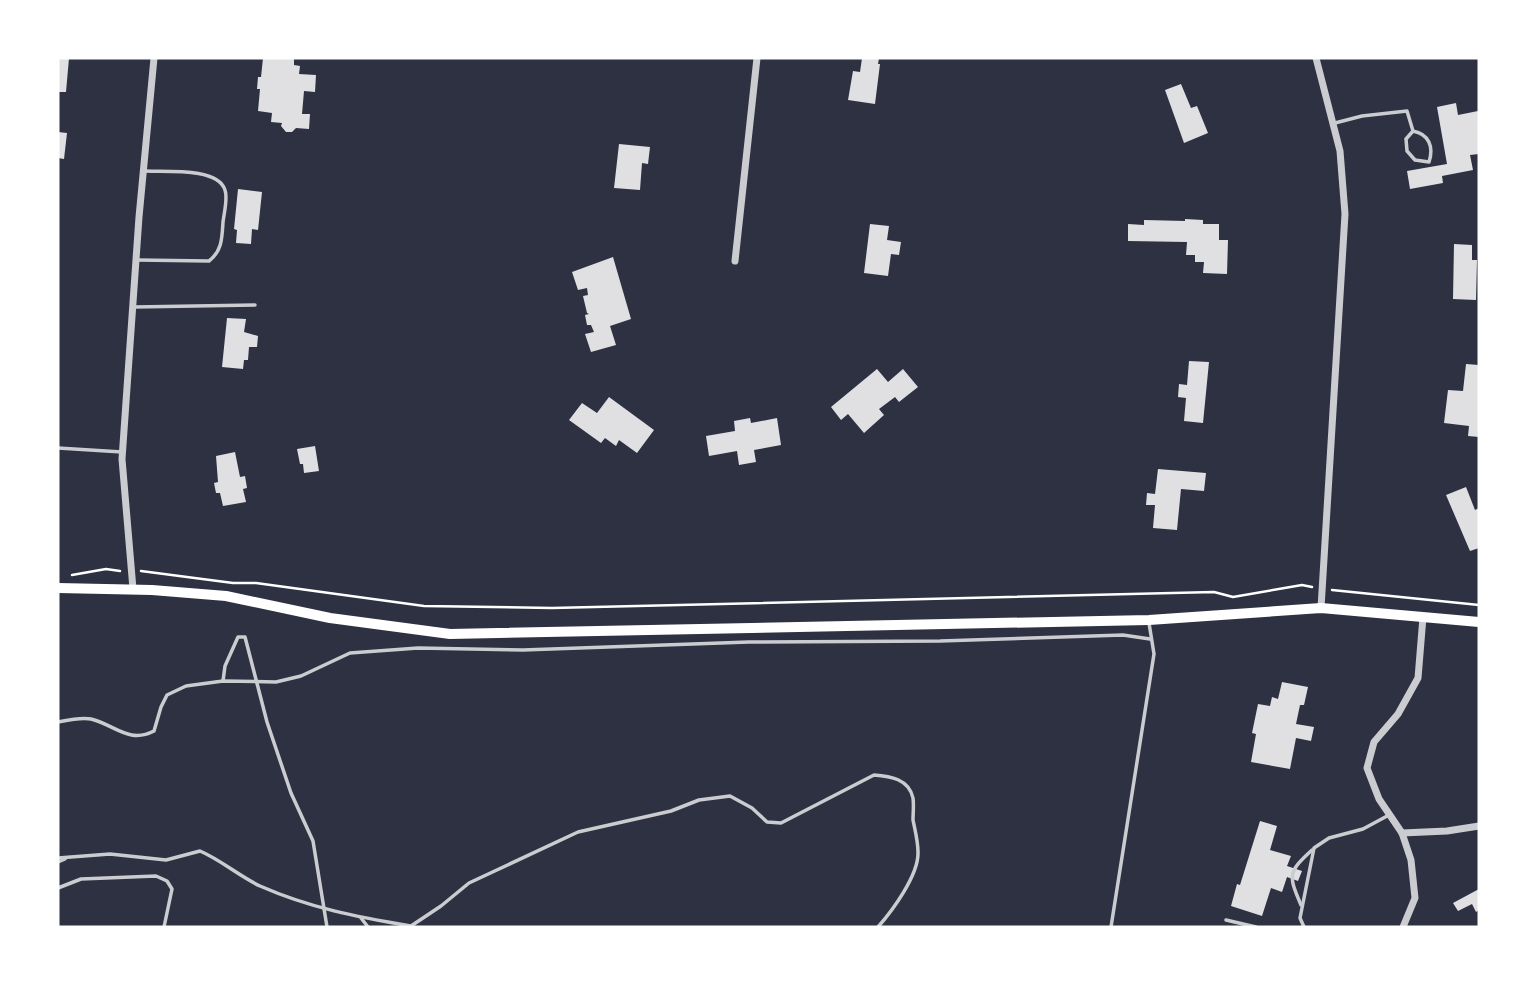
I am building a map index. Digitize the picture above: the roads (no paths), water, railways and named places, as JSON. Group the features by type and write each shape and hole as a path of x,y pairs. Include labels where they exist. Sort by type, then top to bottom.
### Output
{"main road":[{"path":"58,588 133,589 226,596 330,618 450,634 1149,620 1321,608 1479,622"}],"street":[{"path":"133,589 122,452 154,58"},
{"path":"735,261 757,58"},
{"path":"1316,58 1340,151 1345,214 1321,608"},
{"path":"1403,927 1415,898 1411,860 1402,833 1379,799 1367,768 1374,742 1398,714 1418,678 1423,617"},
{"path":"1402,833 1479,826"}],"lane":[{"path":"1333,123 1362,116 1407,111 1413,131"},
{"path":"1413,131 1421,132 1430,142 1433,152 1429,162 1415,160 1407,151 1406,139 1413,131"},
{"path":"137,260 209,261 217,255 222,240 225,191 219,180 209,175 145,171"},
{"path":"134,307 255,305"},
{"path":"58,449 122,452"},
{"path":"1111,927 1154,654 1149,620"},
{"path":"58,722 89,719 133,737 143,737 154,731 167,695 186,686 223,681 276,682 301,676 350,653 418,648 523,650 750,642 940,641 1123,635 1150,639"},
{"path":"223,681 225,666 238,637 245,637 267,722 291,793 313,841 327,927"},
{"path":"58,860 110,854 166,860 200,851 259,885 311,906 411,926 469,883 578,832 671,811 699,800 730,796 752,808 767,822 781,823 874,775 890,776 906,784 913,797 913,818 919,854 912,876 891,912 878,927"},
{"path":"1302,907 1291,883 1295,866 1329,838 1363,830 1390,814"},
{"path":"1304,927 1300,918 1314,848"},
{"path":"58,888 80,879 156,876 167,881 172,889 164,927"},
{"path":"361,918 368,927"},
{"path":"1226,920 1256,927"}]}
